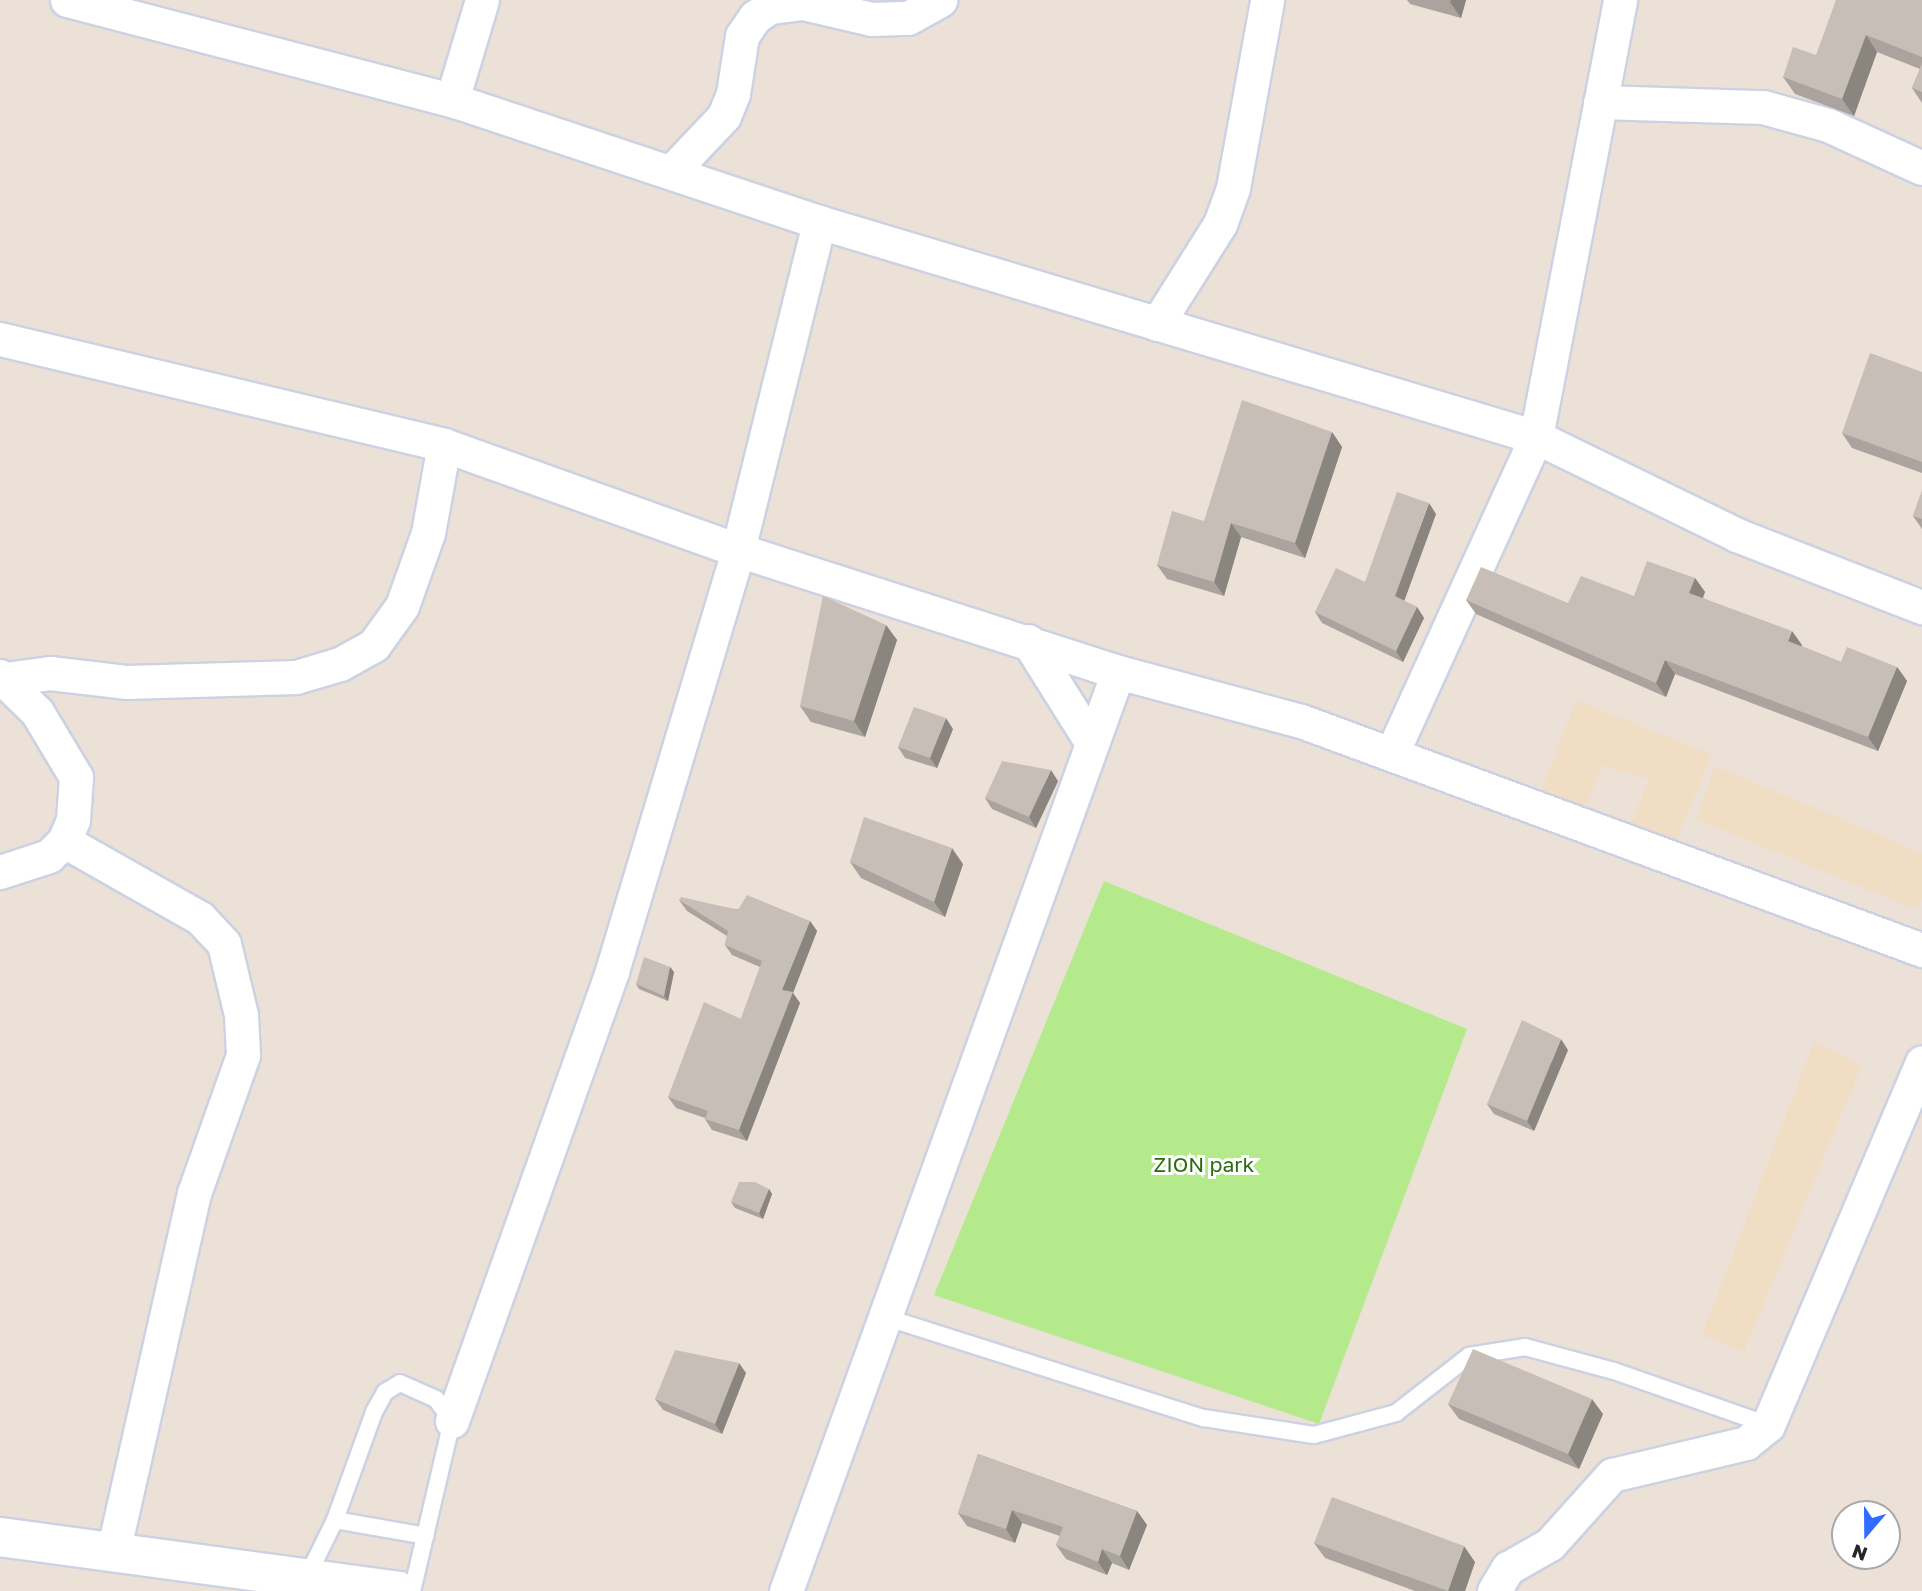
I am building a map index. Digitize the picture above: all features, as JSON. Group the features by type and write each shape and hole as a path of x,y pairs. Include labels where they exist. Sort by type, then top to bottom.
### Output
{"street":[{"path":"67,0 153,10 673,170 819,222 1536,437 1737,535 1865,589 1922,607"},
{"path":"452,100 482,0"},
{"path":"673,170 724,116 733,94 743,36 755,18 769,7 803,3 872,19 908,18 940,0"},
{"path":"1157,324 1206,248 1233,188 1267,0"},
{"path":"1392,753 1536,437 1620,0"},
{"path":"1600,102 1763,107 1828,125 1922,167"},
{"path":"452,1420 612,971 738,550 819,222"},
{"path":"0,340 444,445 738,550 1118,672 1301,721 1922,950"},
{"path":"3,677 50,673 127,682 296,677 351,658 374,645 402,606 415,576 444,445"},
{"path":"1028,642 1092,743"},
{"path":"786,1591 888,1318 1118,672"},
{"path":"0,872 49,856 64,841 73,820 76,777 37,712 3,677"},
{"path":"64,841 200,918 224,944 241,1015 243,1055 194,1193 113,1552"},
{"path":"1494,1591 1508,1568 1550,1544 1612,1475 1746,1443 1768,1425 1922,1062"},
{"path":"0,1537 398,1591"}],"lane":[{"path":"888,1318 1204,1418 1314,1435 1396,1413 1469,1356 1525,1347 1614,1371 1768,1425"},
{"path":"307,1577 335,1520 374,1412 385,1392 400,1383 422,1390 452,1420 412,1591"},
{"path":"335,1520 426,1536"}],"shaded area":[{"path":"1576,700 1712,755 1667,861 1624,842 1649,779 1603,765 1577,827 1534,810"},
{"path":"1715,766 1922,853 1922,900 1917,910 1696,819"},
{"path":"1814,1042 1862,1064 1744,1352 1702,1335"}],"green space":[{"name":"ZION park","path":"1104,881 1467,1029 1319,1424 934,1295"}],"building":[{"path":"1836,0 1922,0 1922,57 1866,35 1842,99 1783,77 1793,47 1816,55"},
{"path":"1922,63 1922,92 1912,88"},
{"path":"1870,353 1922,372 1922,462 1842,433"},
{"path":"1242,400 1332,432 1295,543 1231,523 1214,582 1157,565 1172,511 1204,521"},
{"path":"1922,491 1922,519 1913,516"},
{"path":"1397,492 1429,503 1395,596 1417,607 1396,651 1315,612 1336,568 1365,582"},
{"path":"1647,561 1695,578 1689,593 1792,631 1788,641 1841,662 1847,647 1897,667 1868,737 1665,660 1656,683 1466,600 1481,567 1568,603 1581,576 1634,596"},
{"path":"823,596 886,625 854,721 800,706"},
{"path":"914,707 946,718 930,758 898,747"},
{"path":"1002,761 1051,770 1029,817 985,798"},
{"path":"864,817 952,848 934,902 850,862"},
{"path":"747,895 810,921 782,990 793,992 739,1130 705,1119 708,1111 668,1097 704,1002 741,1019 762,961 725,945 728,931 679,900 681,897 738,910"},
{"path":"644,957 670,967 664,996 636,984"},
{"path":"1522,1020 1561,1039 1527,1121 1487,1104"},
{"path":"739,1182 755,1182 769,1189 759,1213 731,1202"},
{"path":"1473,1349 1592,1399 1568,1454 1448,1404"},
{"path":"675,1350 739,1363 715,1424 655,1399"},
{"path":"978,1454 1137,1511 1120,1556 1102,1549 1098,1562 1056,1545 1063,1527 1012,1510 1006,1529 958,1513"},
{"path":"1332,1497 1464,1546 1448,1591 1314,1543"}]}
